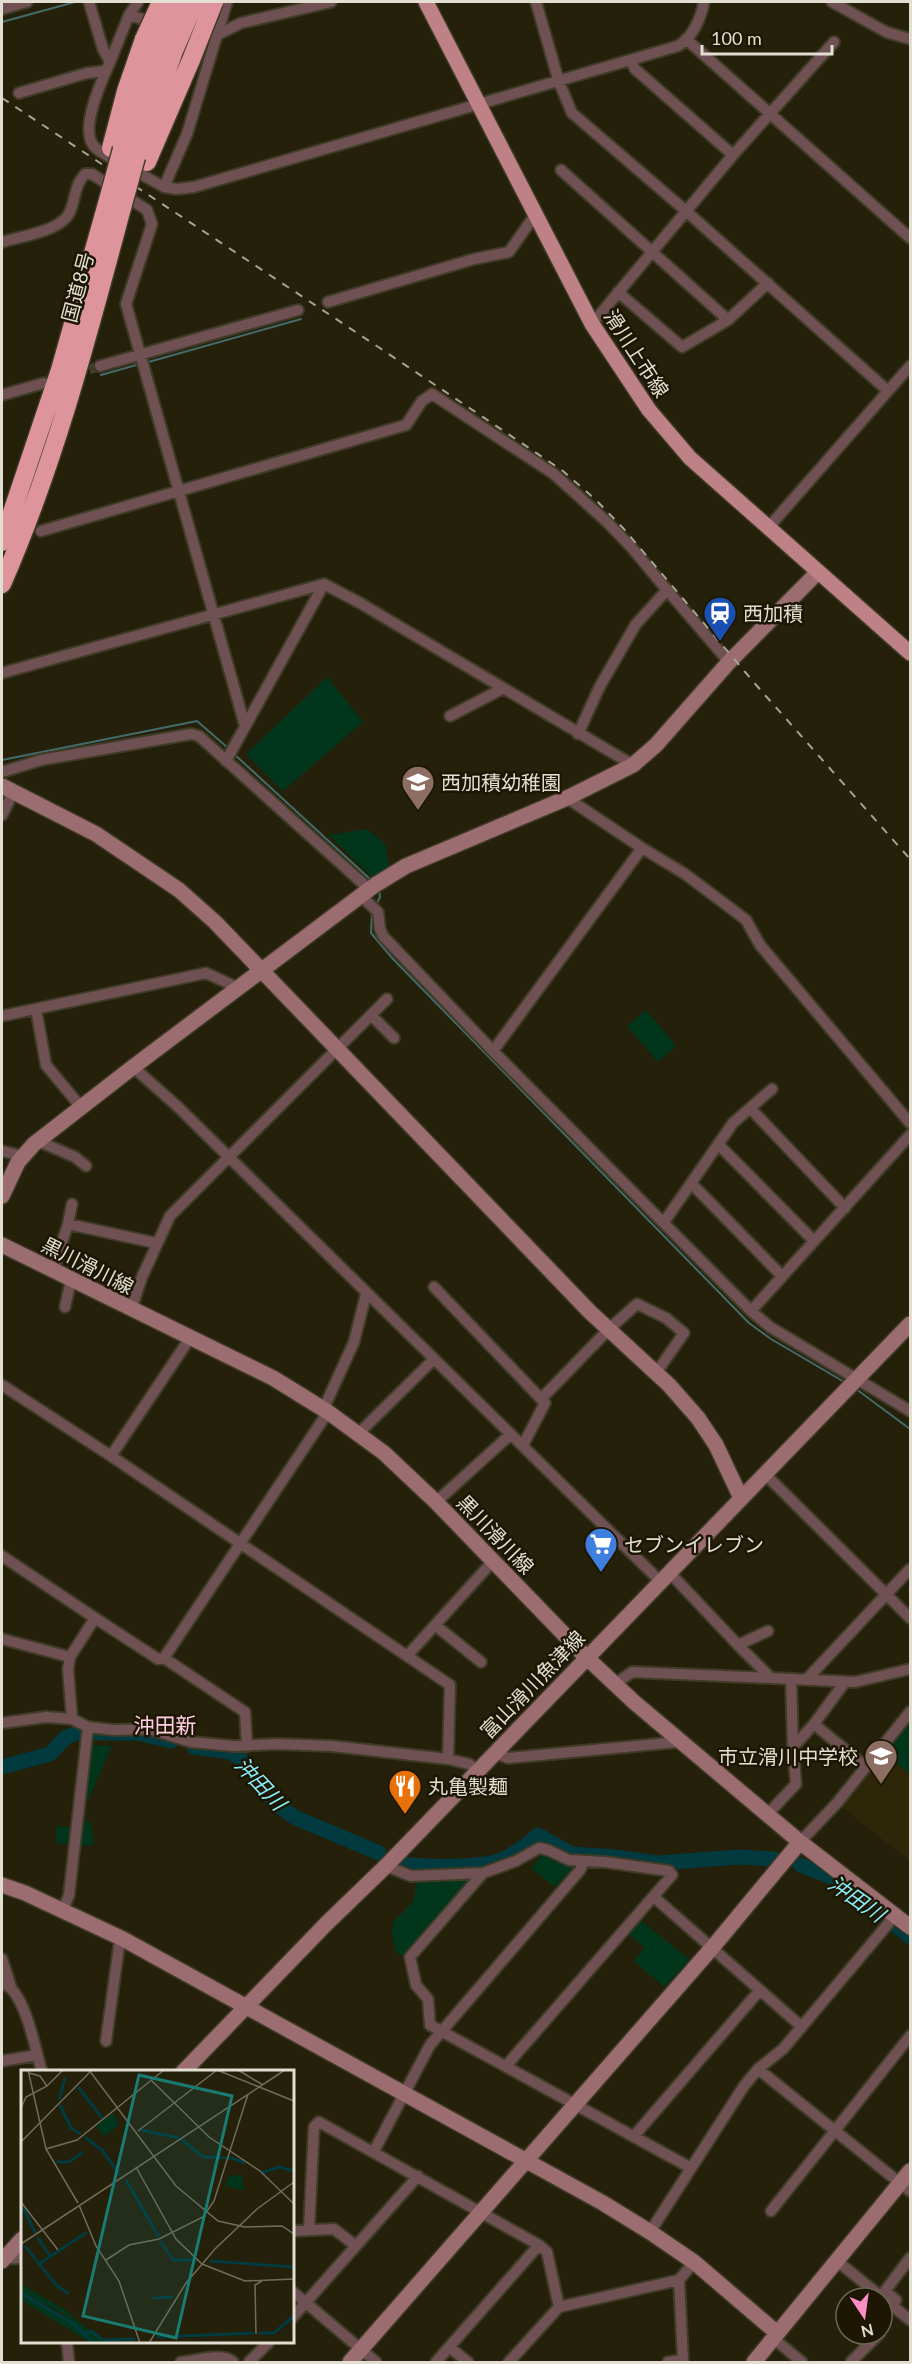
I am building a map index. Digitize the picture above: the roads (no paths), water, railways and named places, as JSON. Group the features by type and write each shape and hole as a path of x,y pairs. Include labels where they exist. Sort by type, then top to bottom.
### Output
{"highway":[{"path":"159,45 161,2"},
{"path":"105,238 159,45 179,2"},
{"path":"129,154 126,91 159,45 195,2"},
{"path":"105,238 129,154 191,60 214,2"},
{"name":"国道8号","path":"2,542 105,238"},
{"name":"国道8号","path":"2,584 24,531 79,366 105,238"}],"main road":[{"name":"滑川上市線","path":"426,2 592,324 633,389 690,458 910,653"}],"street":[{"path":"2,9 27,2"},
{"path":"89,2 108,67"},
{"path":"138,2 129,15 108,67 90,117 88,136 93,146 164,187 177,189 194,187 678,46 697,25 704,2"},
{"path":"164,187 187,134 227,2"},
{"path":"219,34 241,23 332,2"},
{"path":"536,2 559,82 572,113 768,283 888,391"},
{"path":"832,2 886,32 910,39"},
{"path":"129,15 191,34 215,45"},
{"path":"686,39 910,238"},
{"path":"592,324 733,155 834,42"},
{"path":"631,60 635,69 733,155"},
{"path":"19,93 108,67"},
{"path":"561,170 728,320"},
{"path":"2,242 53,227 65,221 71,211 77,182 85,174 92,174 147,210 152,224 126,304 138,355 245,726"},
{"path":"328,302 474,259 509,252 535,215"},
{"path":"618,292 682,347 728,320 768,283"},
{"path":"100,366 298,310"},
{"path":"768,528 910,366"},
{"path":"2,395 44,383"},
{"path":"41,531 406,425 422,401 432,394 554,474 582,497 613,528 729,662"},
{"path":"2,1196 8,1179 23,1156 38,1141 365,892 406,866 567,798 633,765 656,746 729,662 818,572"},
{"path":"226,761 324,584"},
{"path":"2,673 324,584 360,603 633,765"},
{"path":"578,734 600,686 636,624 667,590"},
{"path":"450,716 502,689"},
{"path":"2,772 41,760 191,734 199,736 365,892 378,912 383,936 493,1051 751,1311 770,1327 910,1412"},
{"path":"2,815 7,789 96,834 179,890 263,970 337,1049 698,1418 716,1445 741,1498"},
{"path":"567,798 685,874 746,920 760,945 910,1124"},
{"path":"493,1051 642,848"},
{"path":"2,1016 206,974 230,984 237,990"},
{"path":"131,1310 156,1243 170,1216 387,999"},
{"path":"36,1009 46,1065 81,1107"},
{"path":"371,1015 394,1038"},
{"path":"133,1067 177,1106 511,1434 665,1576 771,1678"},
{"path":"664,1222 733,1123 772,1089"},
{"path":"750,1108 845,1208"},
{"path":"751,1311 910,1135"},
{"path":"38,1141 75,1156 86,1166"},
{"path":"718,1144 814,1241"},
{"path":"2,1151 23,1156"},
{"path":"691,1183 782,1276"},
{"path":"53,1271 72,1204"},
{"path":"68,1224 156,1243"},
{"name":"黒川滑川線","path":"2,1245 273,1378 358,1434 384,1454 436,1502 586,1657 678,1742 800,1842 910,1927"},
{"path":"65,1306 71,1280"},
{"path":"434,1287 545,1403 523,1445"},
{"path":"164,1658 326,1411 354,1342 366,1294"},
{"path":"542,1398 609,1329 637,1304 666,1318 684,1333 656,1373"},
{"name":"富山滑川魚津線","path":"185,2070 245,2006 386,1866 910,1324"},
{"path":"111,1456 190,1338"},
{"path":"358,1434 434,1359"},
{"path":"2,1385 450,1685 448,1760"},
{"path":"436,1502 511,1434"},
{"path":"765,1474 910,1618"},
{"path":"2,1556 158,1659 164,1658 245,1712 247,1746"},
{"path":"407,1656 493,1561"},
{"path":"806,1680 910,1569"},
{"path":"72,1719 68,1669 70,1657 95,1618"},
{"path":"435,1625 481,1662"},
{"path":"738,1645 768,1631"},
{"path":"2,1639 70,1657"},
{"path":"615,1684 632,1672 855,1682 910,1669"},
{"path":"767,1815 796,1784 791,1679"},
{"path":"793,1747 814,1724 845,1682"},
{"path":"350,2362 712,1948 800,1842 837,1803 910,1712"},
{"path":"2,1723 46,1717 72,1719 88,1727 114,1730 149,1729 191,1742 233,1746 278,1744 332,1746 448,1760 469,1764 478,1770"},
{"path":"814,1724 866,1767"},
{"path":"63,1910 69,1895 88,1727"},
{"path":"495,1753 508,1758 678,1742"},
{"path":"386,1866 411,1876 483,1873 516,1861 539,1848 569,1860 669,1871 672,1875 506,2066"},
{"path":"374,2151 430,2045 580,1870 584,1861"},
{"path":"483,1873 410,1957 416,1985 428,1999 430,2025 692,2168"},
{"path":"2,1890 63,1910 123,1939 603,2203 694,2262 802,2362"},
{"path":"654,1897 802,2026"},
{"path":"650,2232 744,2086 758,2069 783,2049 888,1924 894,1913"},
{"path":"106,2041 119,1946 123,1939"},
{"path":"2,1959 6,1986 28,2020 41,2070"},
{"path":"634,2136 760,1990"},
{"path":"771,2211 910,2037"},
{"path":"2,2061 37,2055"},
{"path":"758,2069 905,2187"},
{"path":"309,2229 314,2127 319,2122 539,2245 547,2252 559,2307"},
{"path":"756,2362 837,2261 905,2187 910,2171"},
{"path":"294,2316 418,2176"},
{"path":"294,2231 334,2229 356,2246"},
{"path":"2,2259 21,2241"},
{"path":"436,2362 539,2245"},
{"path":"2,2259 21,2258"},
{"path":"910,2258 885,2291 910,2311"},
{"path":"837,2261 910,2320"},
{"path":"509,2362 559,2307 679,2280 694,2262"},
{"path":"668,2362 684,2362 679,2280"},
{"path":"294,2293 376,2362"},
{"path":"67,2343 69,2362"},
{"path":"249,2362 268,2343"},
{"path":"851,2362 866,2346"},
{"path":"449,2347 468,2362"},
{"path":"181,2362 221,2358 234,2362"}],"waterway":[{"path":"2,22 75,2"},
{"path":"145,363 301,319"},
{"path":"101,375 140,364"},
{"path":"2,760 197,721 228,748"},
{"path":"234,754 371,880"},
{"path":"376,905 380,897 379,888"},
{"path":"372,913 371,933 393,959 749,1323 771,1339 846,1383"},
{"path":"856,1389 910,1429"},
{"name":"沖田川","path":"2,1767 50,1754 66,1737 78,1733 137,1733 171,1741"},
{"name":"沖田川","path":"194,1747 230,1752 240,1758 275,1803 294,1817 379,1853"},
{"name":"沖田川","path":"401,1864 448,1866 495,1862 518,1851 538,1835 572,1854 657,1863 739,1857 774,1859"},
{"name":"沖田川","path":"800,1865 837,1879 848,1888"},
{"name":"沖田川","path":"879,1912 910,1937"}],"tunnel":[{"path":"75,374 100,366"}],"railway":[{"path":"2,98 563,471 623,528 757,686 910,859"}],"place":[{"name":"西加積","path":"720,642"},
{"name":"西加積幼稚園","path":"418,811"},
{"name":"セブンイレブン","path":"601,1573"},
{"name":"市立滑川中学校","path":"881,1785"},
{"name":"丸亀製麺","path":"405,1815"}],"district":[{"name":"沖田新","path":"165,1724"}]}
